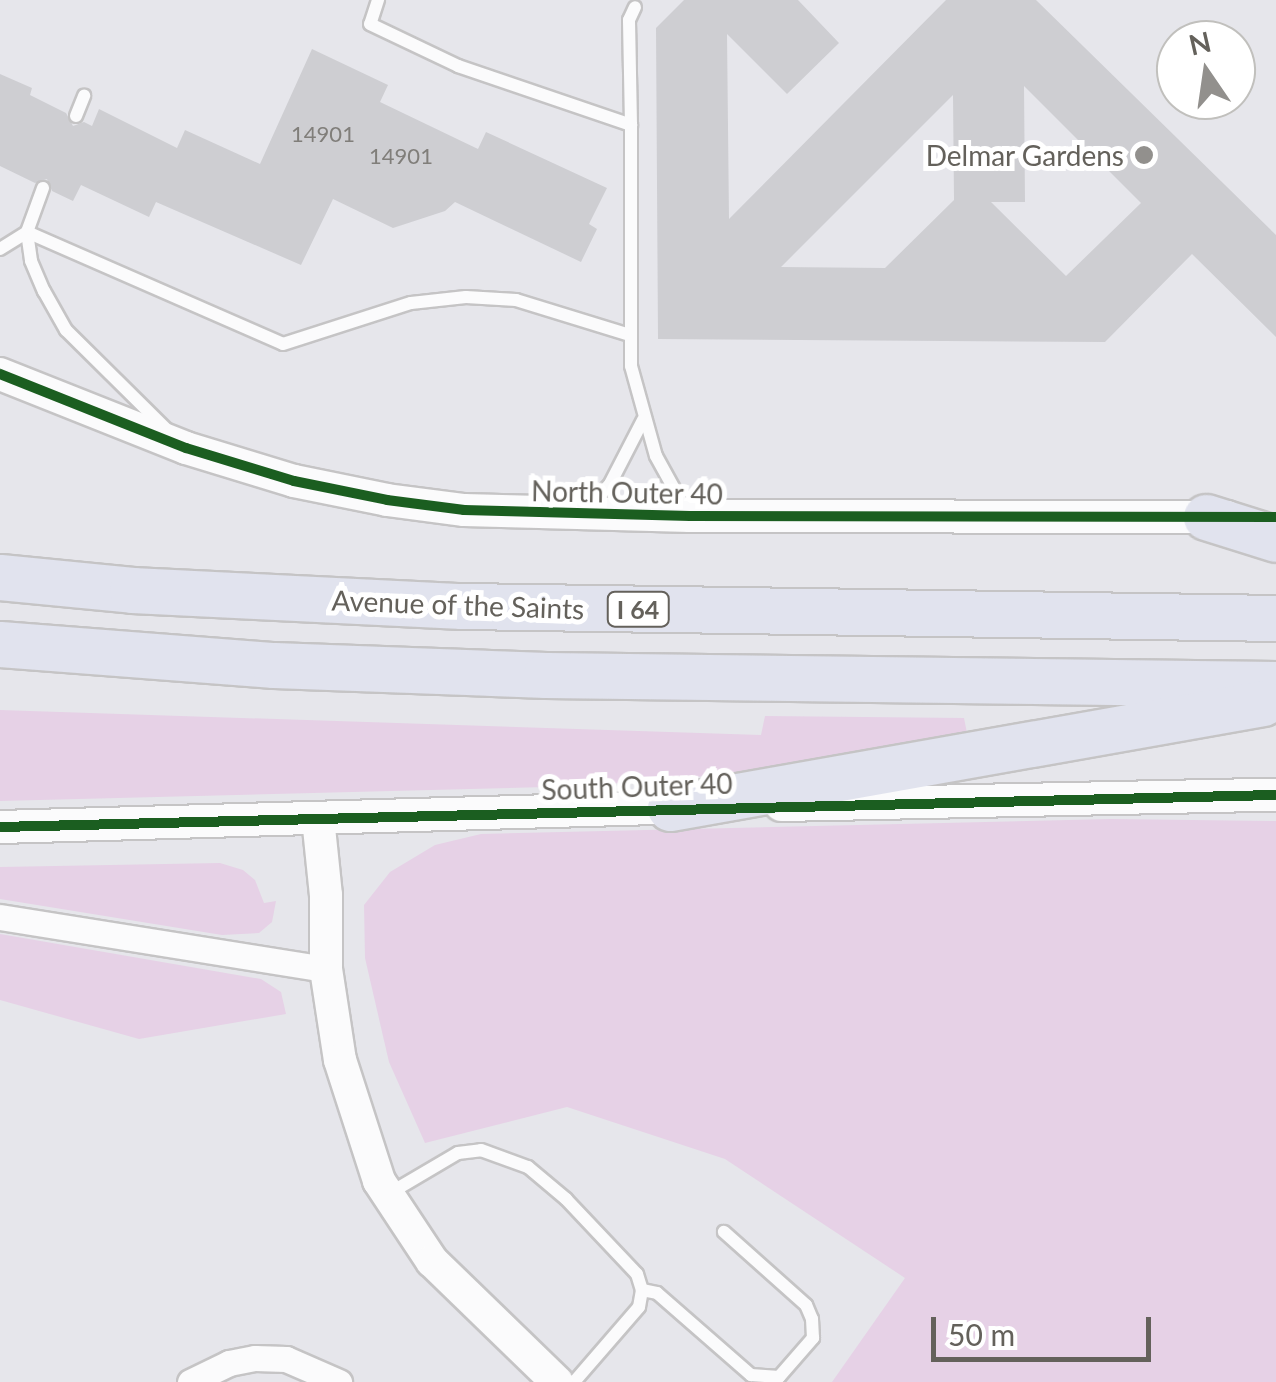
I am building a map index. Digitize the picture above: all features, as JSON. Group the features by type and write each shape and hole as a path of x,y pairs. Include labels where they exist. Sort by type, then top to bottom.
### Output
{"highway":[{"path":"1206,516 1276,539"},
{"name":"Avenue of the Saints","path":"0,577 152,591 462,606 1276,618"},
{"path":"0,644 274,665 546,676 1276,684"},
{"path":"670,808 1276,701"}],"street":[{"name":"North Outer 40","path":"0,374 186,448 294,481 464,510 690,516 1276,517"},
{"name":"South Outer 40","path":"0,826 1276,795"},
{"path":"318,818 326,895 326,969 340,1060 360,1133 388,1194 432,1261 557,1382"},
{"path":"0,917 326,969"},
{"path":"190,1382 202,1373 255,1358 286,1359 339,1382"}],"lane":[{"path":"378,0 370,24 458,66 630,125"},
{"path":"635,7 629,20 630,335 643,420 656,456 690,516"},
{"path":"76,116 84,96"},
{"path":"43,188 26,232 31,261 66,330 186,448"},
{"path":"26,232 283,344 411,303 466,296 516,300 630,335"},
{"path":"0,249 26,232"},
{"path":"580,515 610,484 643,420"},
{"path":"388,1194 458,1152 481,1150 528,1166 566,1198 637,1274 642,1290 639,1306 574,1382"},
{"path":"642,1290 656,1293 751,1375 779,1377 813,1338 812,1319 806,1305 724,1232"}],"shaded area":[{"path":"0,710 761,735 765,716 964,718 968,738 719,775 585,786 0,801"},
{"path":"1111,819 1276,821 1276,1382 832,1382 905,1278 725,1159 567,1107 425,1143 389,1062 365,958 364,905 390,872 435,845 481,834"},
{"path":"220,863 243,870 255,880 264,903 276,901 272,922 259,933 222,935 0,899 0,867"},
{"path":"0,934 261,979 281,992 286,1014 139,1039 0,1000"}],"building":[{"name":"Delmar Gardens","path":"684,0 798,0 839,43 787,94 727,34 729,219 946,0 1036,0 1276,235 1276,337 1192,254 1105,342 658,339 656,28","holes":["1024,86 1141,203 1066,276 991,202 1025,202","953,95 954,200 885,268 781,267"]},
{"path":"312,49 388,85 380,102 478,149 486,132 607,188 589,224 597,229 581,262 455,202 445,211 393,228 333,199 301,265 156,202 149,217 81,185 73,201 52,191 47,179 35,183 0,166 0,74 32,88 30,95 66,113 73,126 84,122 92,126 99,109 177,148 185,130 260,164"}],"cycle path":[{"path":"0,374 186,448 294,481 387,500 464,510 690,516 1276,517"},
{"path":"0,827 1276,795"}],"place":[{"name":"Delmar Gardens","path":"1144,155"}]}
